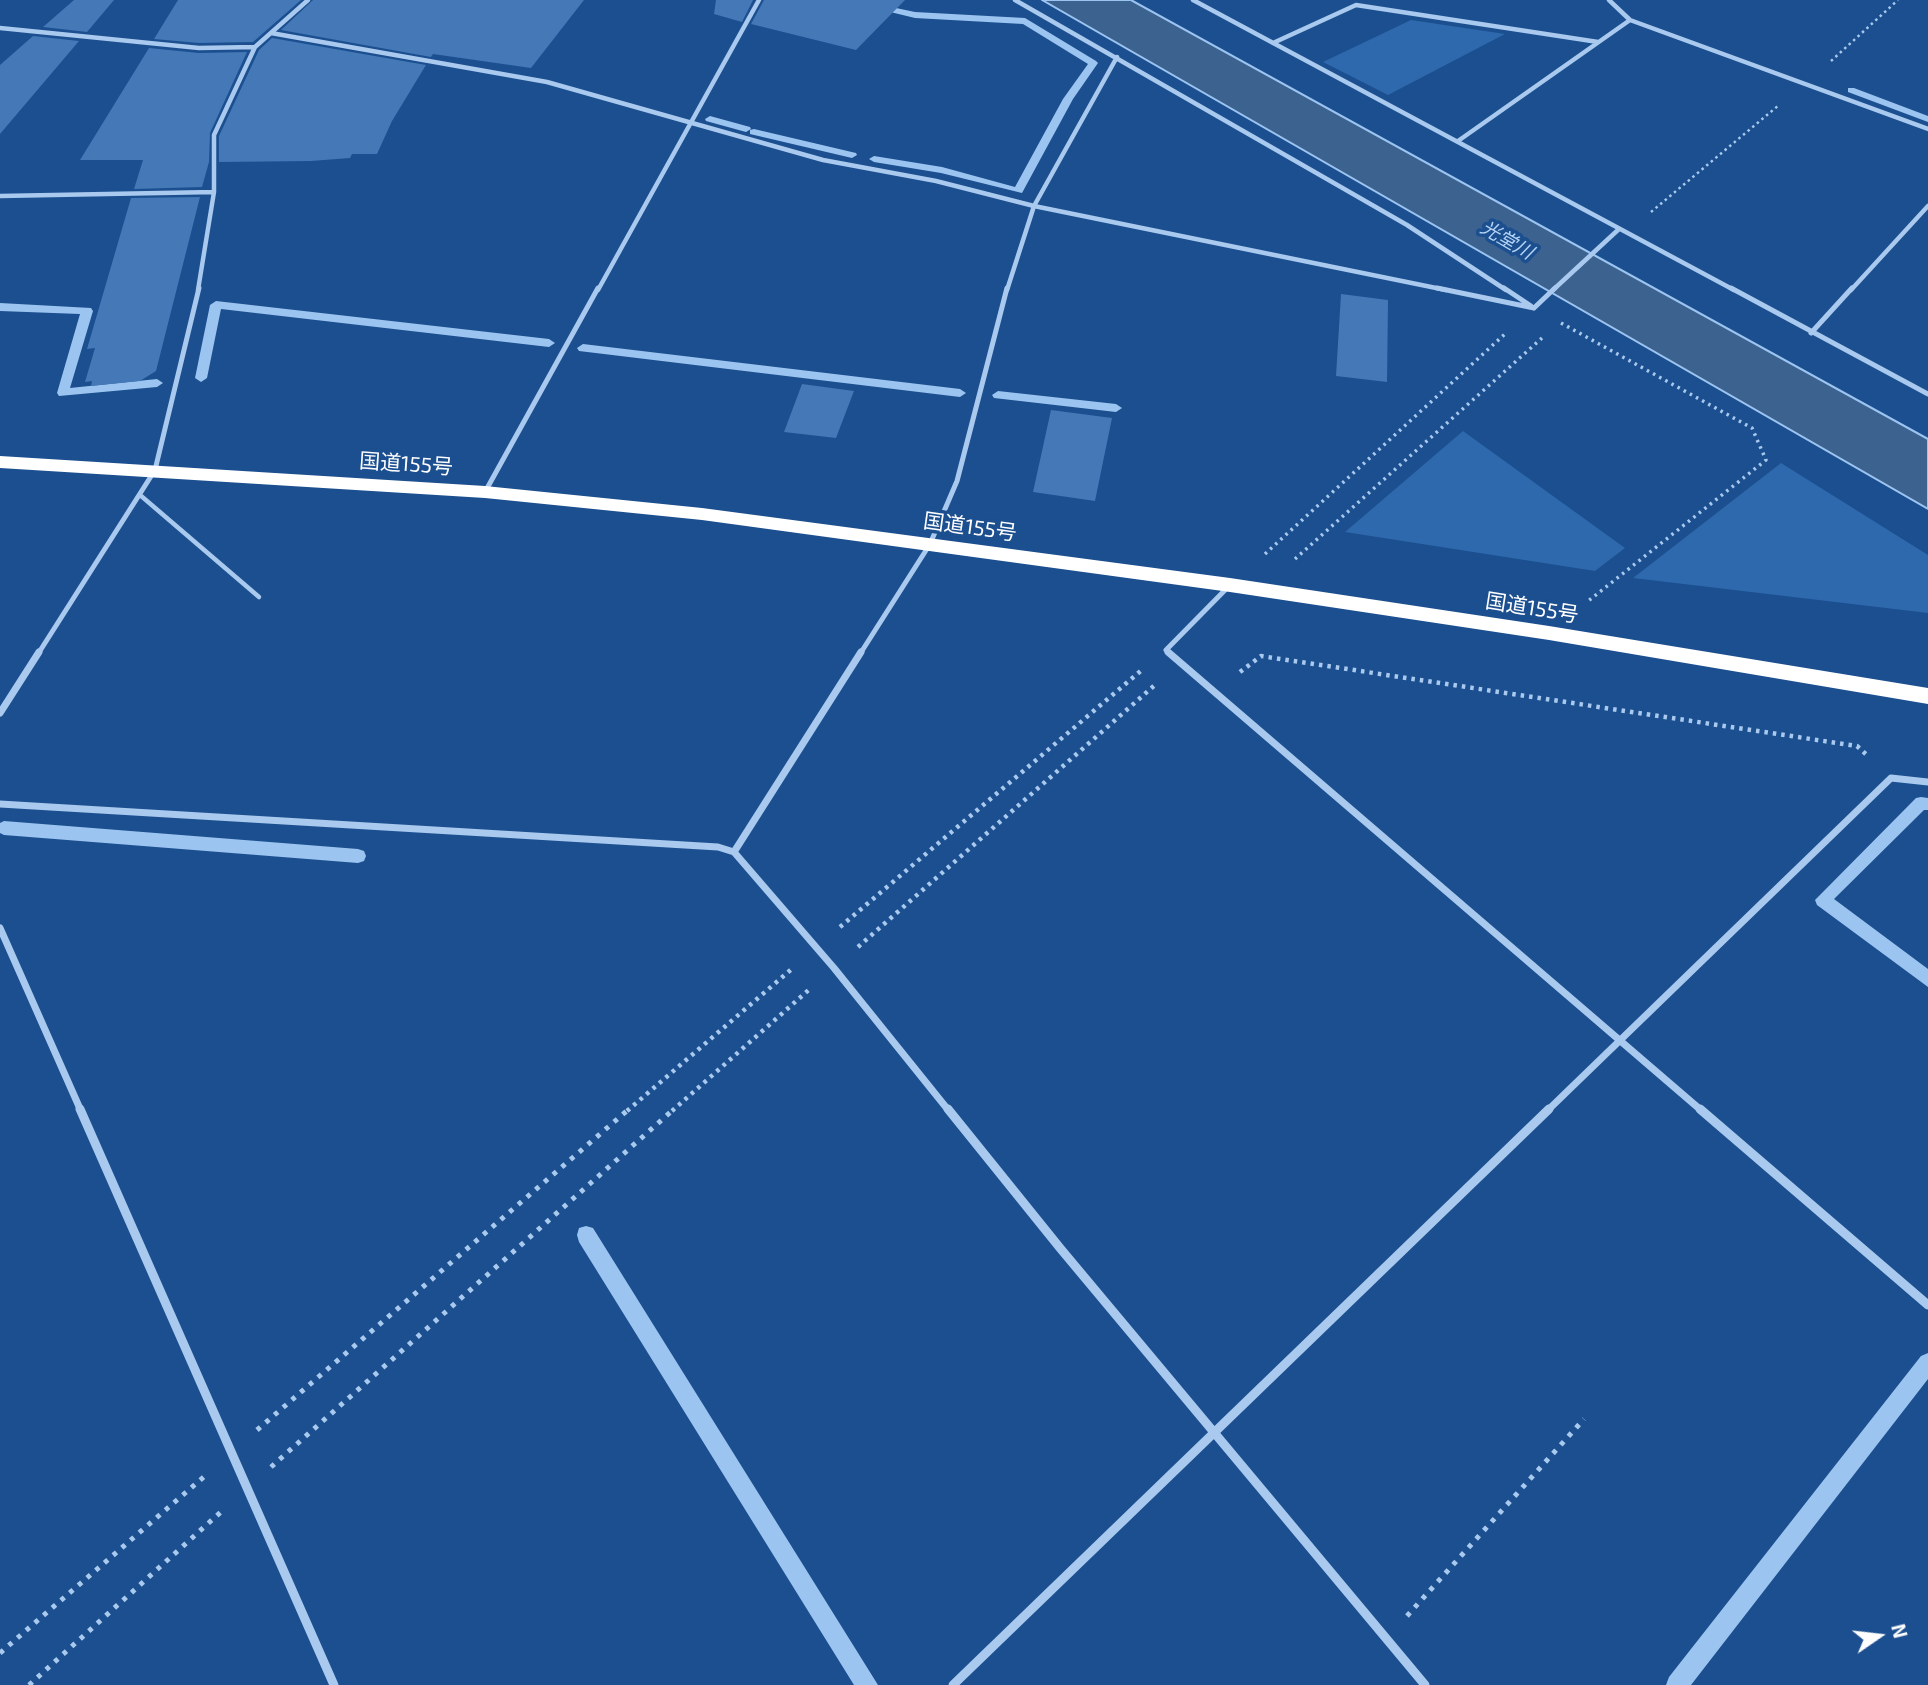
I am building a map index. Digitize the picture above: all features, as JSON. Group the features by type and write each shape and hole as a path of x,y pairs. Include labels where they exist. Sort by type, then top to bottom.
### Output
{"highway":[{"name":"国道155号","path":"0,462 485,492 702,514 1230,585 1928,696"}],"street":[{"path":"0,713 155,470 203,270 214,192 214,135 255,47 309,0"},
{"path":"485,492 759,0"},
{"path":"1015,0 1408,225 1534,308"},
{"path":"1193,0 1928,394"},
{"path":"1609,0 1630,20 1928,129"},
{"path":"1273,43 1356,5 1598,42"},
{"path":"1458,141 1630,20"},
{"path":"0,29 199,48 255,47"},
{"path":"271,33 547,82 823,160 936,181 1034,206 1534,308"},
{"path":"734,852 930,544 957,481 1012,270 1034,206 1117,57"},
{"path":"0,196 214,192"},
{"path":"1811,333 1928,206"},
{"path":"1534,308 1619,229"},
{"path":"1230,585 1166,650 1928,1304"},
{"path":"953,1685 1891,778 1928,782"},
{"path":"0,804 718,847 734,852 834,968 1060,1248 1425,1685"},
{"path":"0,928 334,1685"}],"lane":[{"path":"139,495 259,597"}],"path":[{"path":"1626,232 1805,84 1898,0"},
{"path":"1230,585 1534,308 1752,428 1766,460 1549,634"},
{"path":"1261,590 1560,322"},
{"path":"0,1653 816,947 1166,650"},
{"path":"1214,692 1261,656 1857,746 1891,778"},
{"path":"29,1685 248,1487 1180,662"},
{"path":"1386,1638 1584,1419"}],"shaded area":[{"path":"1411,20 1505,34 1388,95 1323,62"},
{"path":"1463,431 1625,548 1595,571 1345,532"},
{"path":"1781,463 1928,555 1928,613 1633,578"}],"water":[{"name":"光堂川","path":"1042,0 1131,0 1928,439 1928,509"}],"building":[{"path":"74,0 114,0 87,32 43,27"},
{"path":"178,0 301,0 253,42 199,43 154,39"},
{"path":"313,0 584,0 531,68 433,54 431,57 281,30"},
{"path":"716,0 753,0 742,22 714,14"},
{"path":"764,0 905,0 856,50 751,24"},
{"path":"33,36 79,41 0,134 0,65"},
{"path":"272,38 426,65 392,121 377,154 352,154 350,158 311,161 219,162 219,136 259,50"},
{"path":"149,48 199,53 247,52 210,133 209,162 202,187 134,189 143,160 80,160"},
{"path":"200,197 156,371 140,381 91,386 92,381 85,382 95,348 87,349 131,198"},
{"path":"1341,294 1388,300 1387,382 1336,376"},
{"path":"802,384 854,391 836,438 784,432"},
{"path":"1051,410 1112,418 1095,501 1033,492"}],"waterway":[{"path":"845,0 915,15 1025,21 1093,63 1068,99 1018,191 942,170 874,159"},
{"path":"1851,90 1928,119"},
{"path":"710,119 746,129"},
{"path":"754,132 852,155"},
{"path":"201,378 216,305 549,343"},
{"path":"0,307 87,311 63,393 157,383"},
{"path":"583,348 960,393"},
{"path":"998,395 1116,408"},
{"path":"1928,804 1921,803 1823,900 1928,979"},
{"path":"4,828 358,856"},
{"path":"586,1235 867,1685"},
{"path":"1677,1685 1928,1363"}]}
